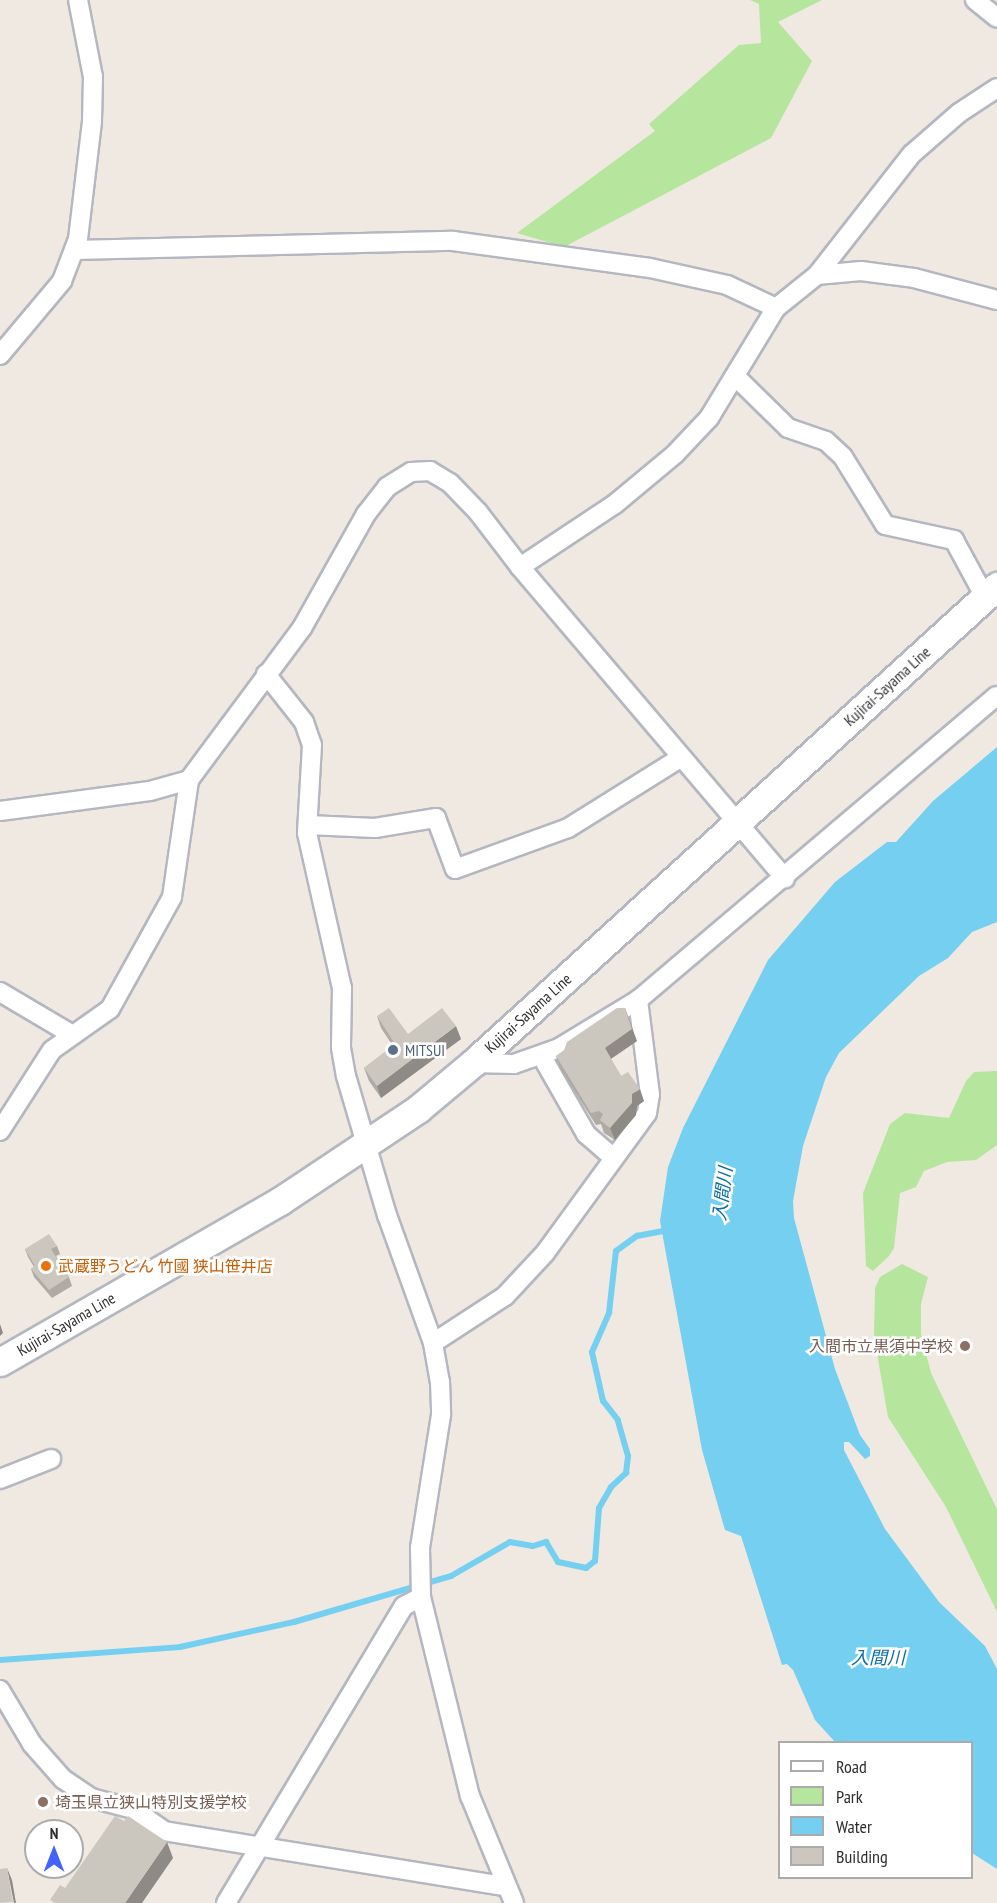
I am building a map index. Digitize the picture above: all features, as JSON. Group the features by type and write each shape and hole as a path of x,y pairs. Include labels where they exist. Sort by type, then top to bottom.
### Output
{"main road":[{"name":"Kujirai-Sayama Line","path":"0,1362 280,1200 367,1144 473,1063 991,592"}],"street":[{"path":"0,355 62,280 75,250 92,121 93,77 78,0"},
{"path":"975,0 997,18"},
{"path":"520,567 615,504 675,454 709,418 776,308 817,275 912,154 959,113 997,88"},
{"path":"75,250 453,241 650,268 728,285 776,308"},
{"path":"817,275 861,271 882,273 997,300"},
{"path":"736,377 788,428 826,441 843,457 885,525 954,540 991,592"},
{"path":"0,1131 52,1050 110,1009 172,897 189,780 302,628 366,514 387,487 411,472 430,471 450,483 478,512 520,567 736,825 785,878"},
{"path":"266,674 304,722 312,745 308,825 342,988 341,1048 346,1076 387,1215 432,1343 441,1415 420,1548 421,1597 470,1796 505,1886 514,1903"},
{"path":"473,1063 514,1064 541,1055 559,1048 638,1000 785,878 997,696"},
{"path":"308,825 375,828 436,818 455,869 568,828 680,758"},
{"path":"0,811 150,791 189,780"},
{"path":"0,992 72,1034"},
{"path":"432,1343 505,1296 545,1253 647,1113 649,1104 638,1000"},
{"path":"541,1055 586,1134 614,1158"},
{"path":"0,1479 51,1459"},
{"path":"226,1903 404,1605 421,1597"},
{"path":"0,1690 32,1744 79,1793 134,1809 175,1834 505,1886"}],"green space":[{"path":"750,0 822,0 778,22 812,61 771,138 564,247 517,233 655,131 649,124 739,45 761,43 759,4"},
{"path":"997,1071 997,1145 976,1160 947,1162 924,1171 916,1187 900,1193 894,1248 873,1271 866,1266 863,1193 890,1124 905,1113 949,1118 966,1081 974,1072"},
{"path":"902,1264 928,1277 921,1304 921,1334 931,1373 997,1509 997,1612 946,1507 888,1417 874,1336 875,1288 880,1277"}],"water":[{"name":"入間川","path":"997,747 997,922 972,932 948,958 919,976 839,1053 826,1077 803,1146 793,1201 794,1218 835,1369 860,1435 870,1449 870,1456 865,1459 849,1442 844,1442 844,1450 885,1529 939,1602 985,1646 997,1669 997,1869 973,1854 973,1741 834,1741 815,1720 793,1670 787,1664 782,1665 741,1536 725,1530 702,1450 660,1221 668,1167 683,1128 768,960 835,882 887,842 896,842 933,801"}],"building":[{"path":"389,1008 408,1034 442,1008 456,1026 377,1086 364,1068 395,1044 377,1016"},
{"path":"617,1008 625,1008 632,1029 605,1048 621,1076 628,1072 640,1089 632,1094 632,1103 610,1128 600,1120 603,1114 599,1111 591,1113 556,1056 564,1050 567,1042"},
{"name":"武蔵野うどん 竹國 狭山笹井店","path":"49,1234 57,1246 51,1249 69,1277 49,1290 31,1269 35,1266 25,1249"},
{"path":"115,1816 124,1821 128,1816 167,1842 125,1903 55,1903 50,1900 60,1885 65,1888 71,1879 84,1879 84,1861"},
{"path":"7,1868 13,1902 0,1903 0,1869"}],"waterway":[{"path":"0,1660 180,1647 294,1622 451,1576 510,1542 533,1546 546,1542 558,1562 586,1568 595,1561 599,1508 611,1487 626,1473 628,1456 618,1420 603,1401 592,1352 609,1313 616,1251 637,1236 669,1230"}],"place":[{"name":"MITSUI","path":"393,1050"},
{"name":"武蔵野うどん 竹國 狭山笹井店","path":"46,1266"},
{"name":"入間市立黒須中学校","path":"965,1346"},
{"name":"埼玉県立狭山特別支援学校","path":"43,1802"}]}
